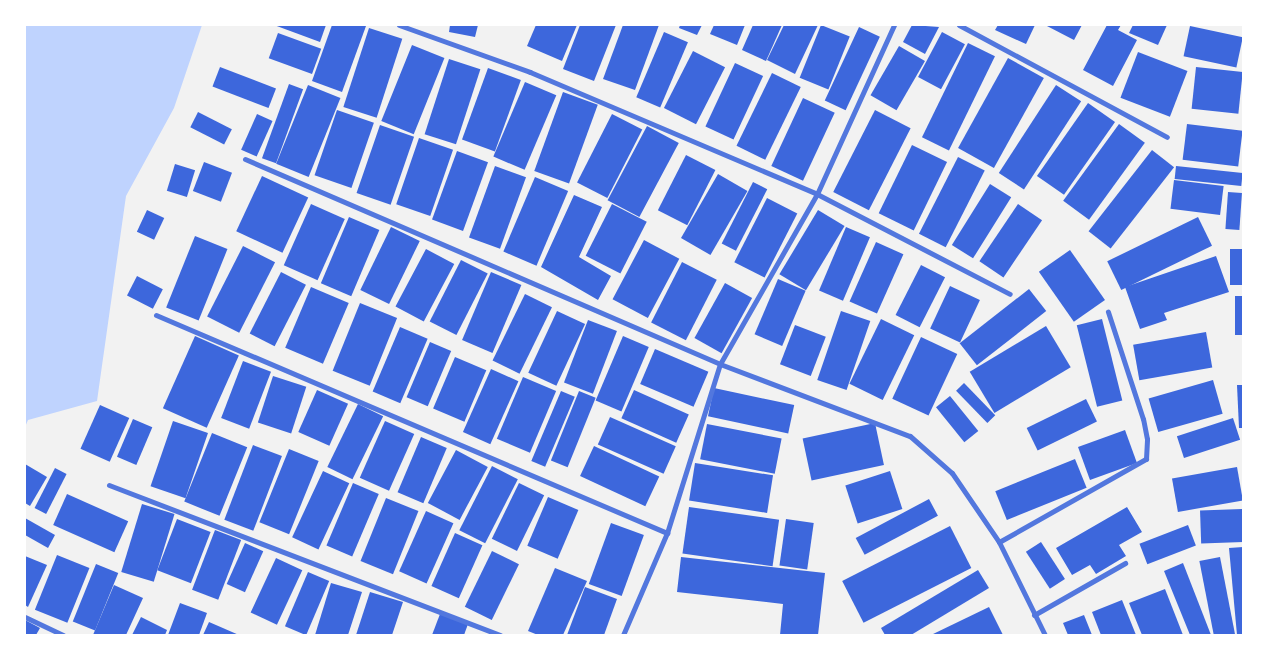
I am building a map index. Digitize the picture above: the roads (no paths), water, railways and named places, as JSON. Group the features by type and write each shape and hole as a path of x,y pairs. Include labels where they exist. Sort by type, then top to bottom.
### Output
{"street":[{"path":"399,25 530,72 818,194 1010,294"},
{"path":"623,635 667,533 720,364 818,194 894,25"},
{"path":"959,25 1167,137"},
{"path":"245,159 720,364 910,436 952,473 999,542 1045,635"},
{"path":"999,542 1146,459 1147,439 1143,419 1108,312"},
{"path":"156,315 667,533"},
{"path":"109,485 500,635"},
{"path":"1034,615 1126,563"},
{"path":"25,617 63,635"}],"water":[{"path":"25,25 202,25 174,108 126,196 97,401 28,420 25,427"}]}
